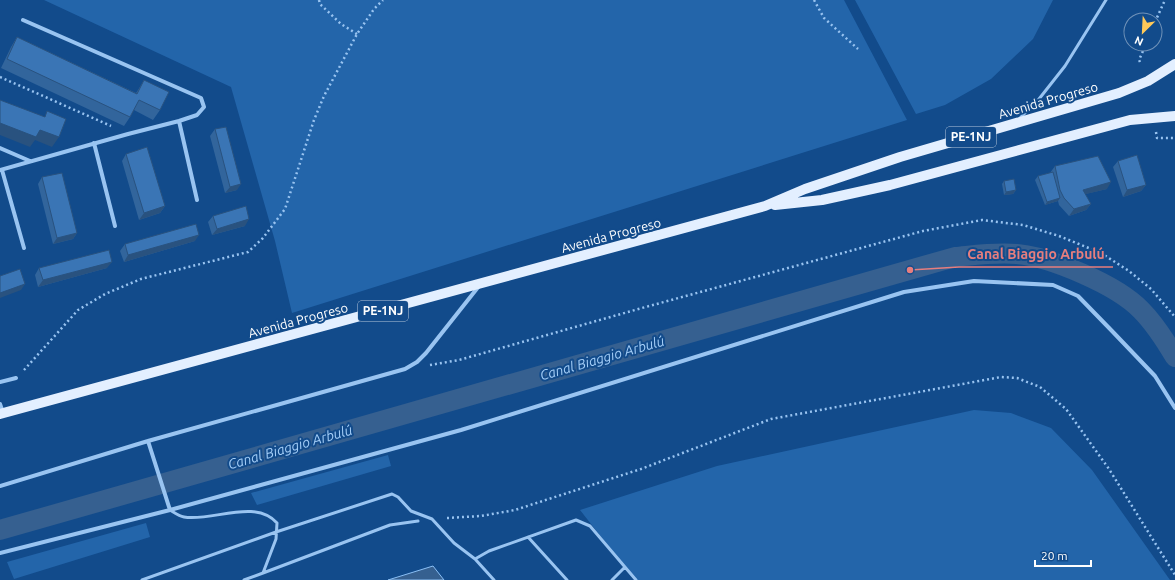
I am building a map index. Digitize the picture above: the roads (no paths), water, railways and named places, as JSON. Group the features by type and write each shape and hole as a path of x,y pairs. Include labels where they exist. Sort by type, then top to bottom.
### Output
{"main road":[{"name":"Avenida Progreso","path":"1,411 480,284 765,206 805,189 900,157 1119,93 1148,81 1175,64"},
{"name":"Avenida Progreso","path":"765,206 822,200 890,185 1130,120 1175,116"}],"street":[{"path":"23,20 202,98 204,107 197,115 179,121 94,143 1,170 24,248"},
{"path":"179,121 196,200"},
{"path":"94,143 115,226"},
{"path":"0,148 31,162"},
{"path":"0,554 170,510 461,430 904,292 974,281 1053,285 1078,296 1155,376 1175,408"},
{"path":"0,486 148,441 405,369 417,362 426,353 480,284"},
{"path":"0,382 16,378"},
{"path":"148,441 170,510"}],"lane":[{"path":"1015,124 1039,99 1065,66 1106,0"},
{"path":"142,580 276,532 392,494 398,497 410,511 432,519 454,542 475,559 494,580"},
{"path":"170,510 184,517 247,512 270,515 277,523 276,539 263,573"},
{"path":"244,580 390,525 418,520"},
{"path":"475,559 489,551 576,520 585,522 590,526 636,580"},
{"path":"528,537 567,580"},
{"path":"612,580 625,567"}],"waterway":[{"name":"Canal Biaggio Arbulú","path":"0,530 955,257 1009,253 1017,254 1047,260 1083,274 1116,291 1141,310 1160,332 1175,357"}],"place":[{"name":"Canal Biaggio Arbulú","path":"910,270"}]}
